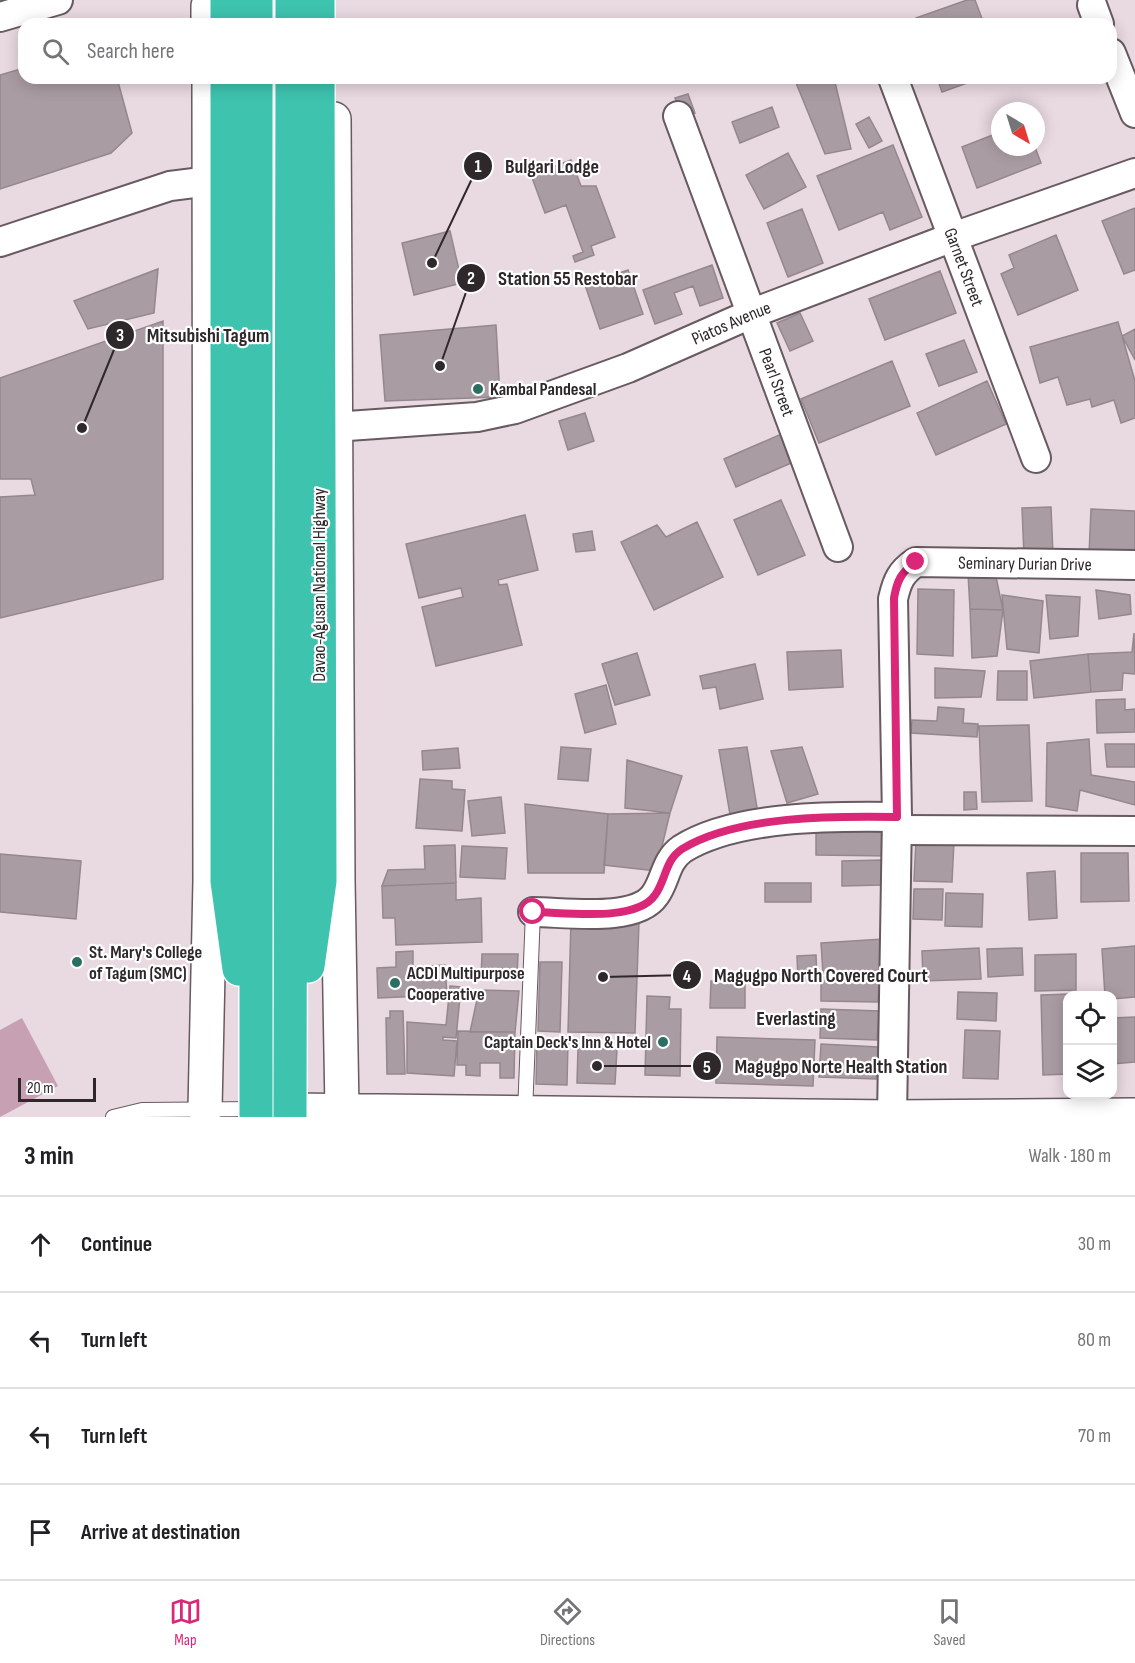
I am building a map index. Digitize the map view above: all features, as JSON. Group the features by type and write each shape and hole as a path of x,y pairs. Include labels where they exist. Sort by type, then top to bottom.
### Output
{"highway":[{"path":"227,0 227,18"},
{"path":"256,0 256,18"},
{"path":"292,0 292,18"},
{"path":"318,0 318,18"},
{"path":"227,84 218,428 227,881 256,1105"},
{"path":"256,84 256,1105"},
{"name":"Davao-Agusan National Highway","path":"290,1106 292,84"},
{"name":"Davao-Agusan National Highway","path":"290,1106 320,881 328,428 318,84"}],"street":[{"path":"0,17 58,0"},
{"path":"208,18 208,6 213,0"},
{"path":"333,0 333,18"},
{"path":"1117,68 1135,113"},
{"path":"205,1113 218,428 209,84"},
{"path":"334,84 328,428 342,1114"},
{"name":"Garnet Street","path":"895,84 1036,458"},
{"name":"Pearl Street","path":"678,116 838,547"},
{"name":"Piatos Avenue","path":"328,428 477,417 515,409 628,368 753,313 953,237 1135,173"},
{"path":"0,242 170,186 210,181"},
{"name":"Seminary Durian Drive","path":"897,824 894,598 897,582 904,569 916,562 1135,565"},
{"path":"533,912 620,913 635,910 655,895 663,873 681,850 731,831 816,816 897,824 1135,831"},
{"path":"892,1117 897,824"},
{"path":"290,1106 342,1114 525,1113 892,1117 1135,1115"}],"lane":[{"path":"525,1113 533,912"},
{"path":"113,1117 142,1110 205,1113 256,1105"}],"shaded area":[{"path":"22,1018 58,1086 0,1117 0,1030"}],"building":[{"path":"967,0 975,0 982,18 916,18"},
{"path":"18,70 18,84 119,84 132,133 111,153 0,189 0,75"},
{"path":"796,84 835,84 851,149 825,154"},
{"path":"939,84 964,84 942,92"},
{"path":"688,94 695,113 683,118 675,98"},
{"path":"772,107 779,127 740,143 732,122"},
{"path":"869,117 882,141 869,148 856,124"},
{"path":"991,136 991,156 1038,156 1041,163 977,188 962,147"},
{"path":"893,145 922,217 890,230 883,212 839,230 817,176"},
{"path":"788,153 806,187 764,209 746,175"},
{"path":"571,160 581,186 596,186 615,237 591,246 594,255 575,262 573,256 583,252 566,205 545,213 531,175"},
{"path":"1135,208 1135,270 1124,274 1102,221"},
{"path":"802,209 823,263 788,277 767,223"},
{"path":"450,231 462,283 414,295 402,243"},
{"path":"1056,235 1078,290 1018,315 1001,274 1014,268 1009,255"},
{"path":"712,265 723,298 700,306 693,286 674,293 682,314 655,324 643,290"},
{"path":"158,269 154,313 88,329 74,301"},
{"path":"628,270 643,314 600,329 585,285"},
{"path":"940,271 956,313 885,340 869,299"},
{"path":"800,313 813,341 790,351 777,323"},
{"path":"163,321 163,579 0,618 0,497 35,495 31,479 0,479 0,378"},
{"path":"1118,322 1135,381 1135,418 1121,423 1114,400 1092,407 1090,399 1067,405 1058,377 1040,383 1030,347"},
{"path":"496,325 500,397 385,401 380,335"},
{"path":"1135,329 1135,360 1122,336"},
{"path":"964,340 977,372 939,386 926,354"},
{"path":"892,361 910,406 819,443 801,399"},
{"path":"987,381 1006,424 936,455 917,413"},
{"path":"585,413 594,441 568,450 559,421"},
{"path":"786,432 798,460 736,487 724,459"},
{"path":"781,500 805,555 758,575 734,520"},
{"path":"1051,507 1053,555 1024,556 1022,508"},
{"path":"1091,509 1135,511 1135,557 1089,555"},
{"path":"525,515 538,570 498,580 499,585 507,584 522,645 436,666 422,607 463,597 461,588 419,598 406,544"},
{"path":"697,522 723,577 654,610 621,542 657,525 666,537"},
{"path":"592,531 595,550 576,552 573,534"},
{"path":"968,573 996,577 1003,610 970,609"},
{"path":"918,589 954,590 953,656 917,654"},
{"path":"1096,590 1130,595 1131,614 1099,619"},
{"path":"1002,595 1043,601 1039,653 1007,649"},
{"path":"1046,595 1080,597 1078,636 1050,639"},
{"path":"970,609 1003,610 997,656 972,658"},
{"path":"1134,633 1135,674 1123,673 1122,690 1091,692 1088,654 1132,652"},
{"path":"841,650 843,687 789,690 787,652"},
{"path":"637,653 650,695 615,705 602,664"},
{"path":"1088,654 1091,692 1034,698 1030,661"},
{"path":"755,664 763,699 720,709 716,687 703,689 700,676"},
{"path":"935,668 985,671 981,697 935,698"},
{"path":"998,671 1027,671 1027,700 997,700"},
{"path":"606,685 616,724 585,733 575,694"},
{"path":"1125,699 1125,710 1135,709 1135,732 1097,733 1096,700"},
{"path":"938,707 964,709 963,723 978,724 977,737 911,733 912,720 937,721"},
{"path":"1029,725 1032,801 982,802 979,726"},
{"path":"1089,739 1091,775 1135,782 1135,805 1080,790 1077,811 1046,806 1047,743"},
{"path":"1105,744 1135,744 1135,767 1107,767"},
{"path":"561,747 591,749 588,781 558,779"},
{"path":"747,747 759,820 732,826 719,750"},
{"path":"802,747 818,794 787,803 771,751"},
{"path":"458,748 460,768 423,770 422,751"},
{"path":"627,760 682,776 670,813 625,808"},
{"path":"420,779 452,781 452,789 465,790 462,831 416,828"},
{"path":"964,792 976,792 977,809 964,810"},
{"path":"501,797 505,833 472,836 468,801"},
{"path":"525,804 608,814 604,873 528,873"},
{"path":"670,813 656,871 604,865 608,814"},
{"path":"816,827 890,828 889,856 816,855"},
{"path":"916,840 954,841 952,882 914,881"},
{"path":"455,845 456,883 382,886 388,870 425,869 424,846"},
{"path":"462,846 507,848 505,879 460,877"},
{"path":"1081,853 1128,853 1129,901 1081,902"},
{"path":"0,854 81,861 76,919 0,912"},
{"path":"882,860 882,885 842,886 842,861"},
{"path":"1055,871 1057,918 1029,920 1027,873"},
{"path":"456,883 456,900 481,898 482,942 396,945 395,918 383,918 382,886"},
{"path":"765,883 811,883 811,902 765,902"},
{"path":"914,889 943,889 942,920 913,919"},
{"path":"946,893 983,894 982,927 945,926"},
{"path":"571,920 639,922 635,1033 568,1032"},
{"path":"883,939 885,970 823,974 821,943"},
{"path":"1135,946 1135,997 1117,999 1117,991 1105,991 1102,949"},
{"path":"979,948 981,979 923,981 922,951"},
{"path":"1022,948 1023,975 988,977 987,949"},
{"path":"413,951 413,967 445,965 447,995 378,998 377,968 396,967 396,952"},
{"path":"482,954 518,954 517,978 481,978"},
{"path":"1076,954 1076,990 1035,991 1035,955"},
{"path":"816,955 817,980 798,981 797,956"},
{"path":"540,962 562,962 560,1032 538,1031"},
{"path":"821,977 879,977 878,1002 821,1001"},
{"path":"711,981 745,981 745,1008 710,1008"},
{"path":"450,986 461,987 456,1038 443,1037 443,1040 457,1041 454,1076 407,1073 407,1022 446,1025"},
{"path":"479,990 519,991 515,1032 470,1032"},
{"path":"958,992 997,993 996,1021 957,1019"},
{"path":"1063,994 1063,1074 1043,1075 1041,995"},
{"name":"Captain Deck's Inn & Hotel","path":"647,996 670,997 669,1009 681,1009 680,1076 645,1075"},
{"path":"821,1009 879,1011 877,1040 820,1038"},
{"path":"390,1011 403,1011 405,1074 387,1074 386,1018 390,1018"},
{"path":"1135,1017 1135,1062 1117,1064 1117,1018"},
{"path":"965,1030 1000,1031 998,1079 963,1078"},
{"path":"458,1031 515,1032 514,1078 500,1078 500,1063 480,1063 480,1076 466,1075 466,1065 457,1065"},
{"path":"717,1037 815,1040 813,1086 716,1083"},
{"path":"537,1042 568,1042 567,1085 536,1084"},
{"path":"821,1044 878,1047 876,1079 819,1077"},
{"path":"578,1048 617,1049 615,1084 577,1083"}],"place":[{"name":"Bulgari Lodge","path":"432,263"},
{"name":"Station 55 Restobar","path":"440,366"},
{"name":"Kambal Pandesal","path":"478,389"},
{"name":"Mitsubishi Tagum","path":"82,428"},
{"name":"St. Mary's College of Tagum (SMC)","path":"77,962"},
{"name":"Magugpo North Covered Court","path":"603,977"},
{"name":"ACDI Multipurpose Cooperative","path":"395,983"},
{"name":"Captain Deck's Inn & Hotel","path":"663,1042"},
{"name":"Magugpo Norte Health Station","path":"597,1066"}],"district":[{"name":"Everlasting","path":"796,1019"}],"route":[{"path":"533,912 620,913 635,910 648,904 655,895 663,873 681,850 699,841 731,831 816,816 897,817 894,598 897,582 904,569 916,562"}]}
